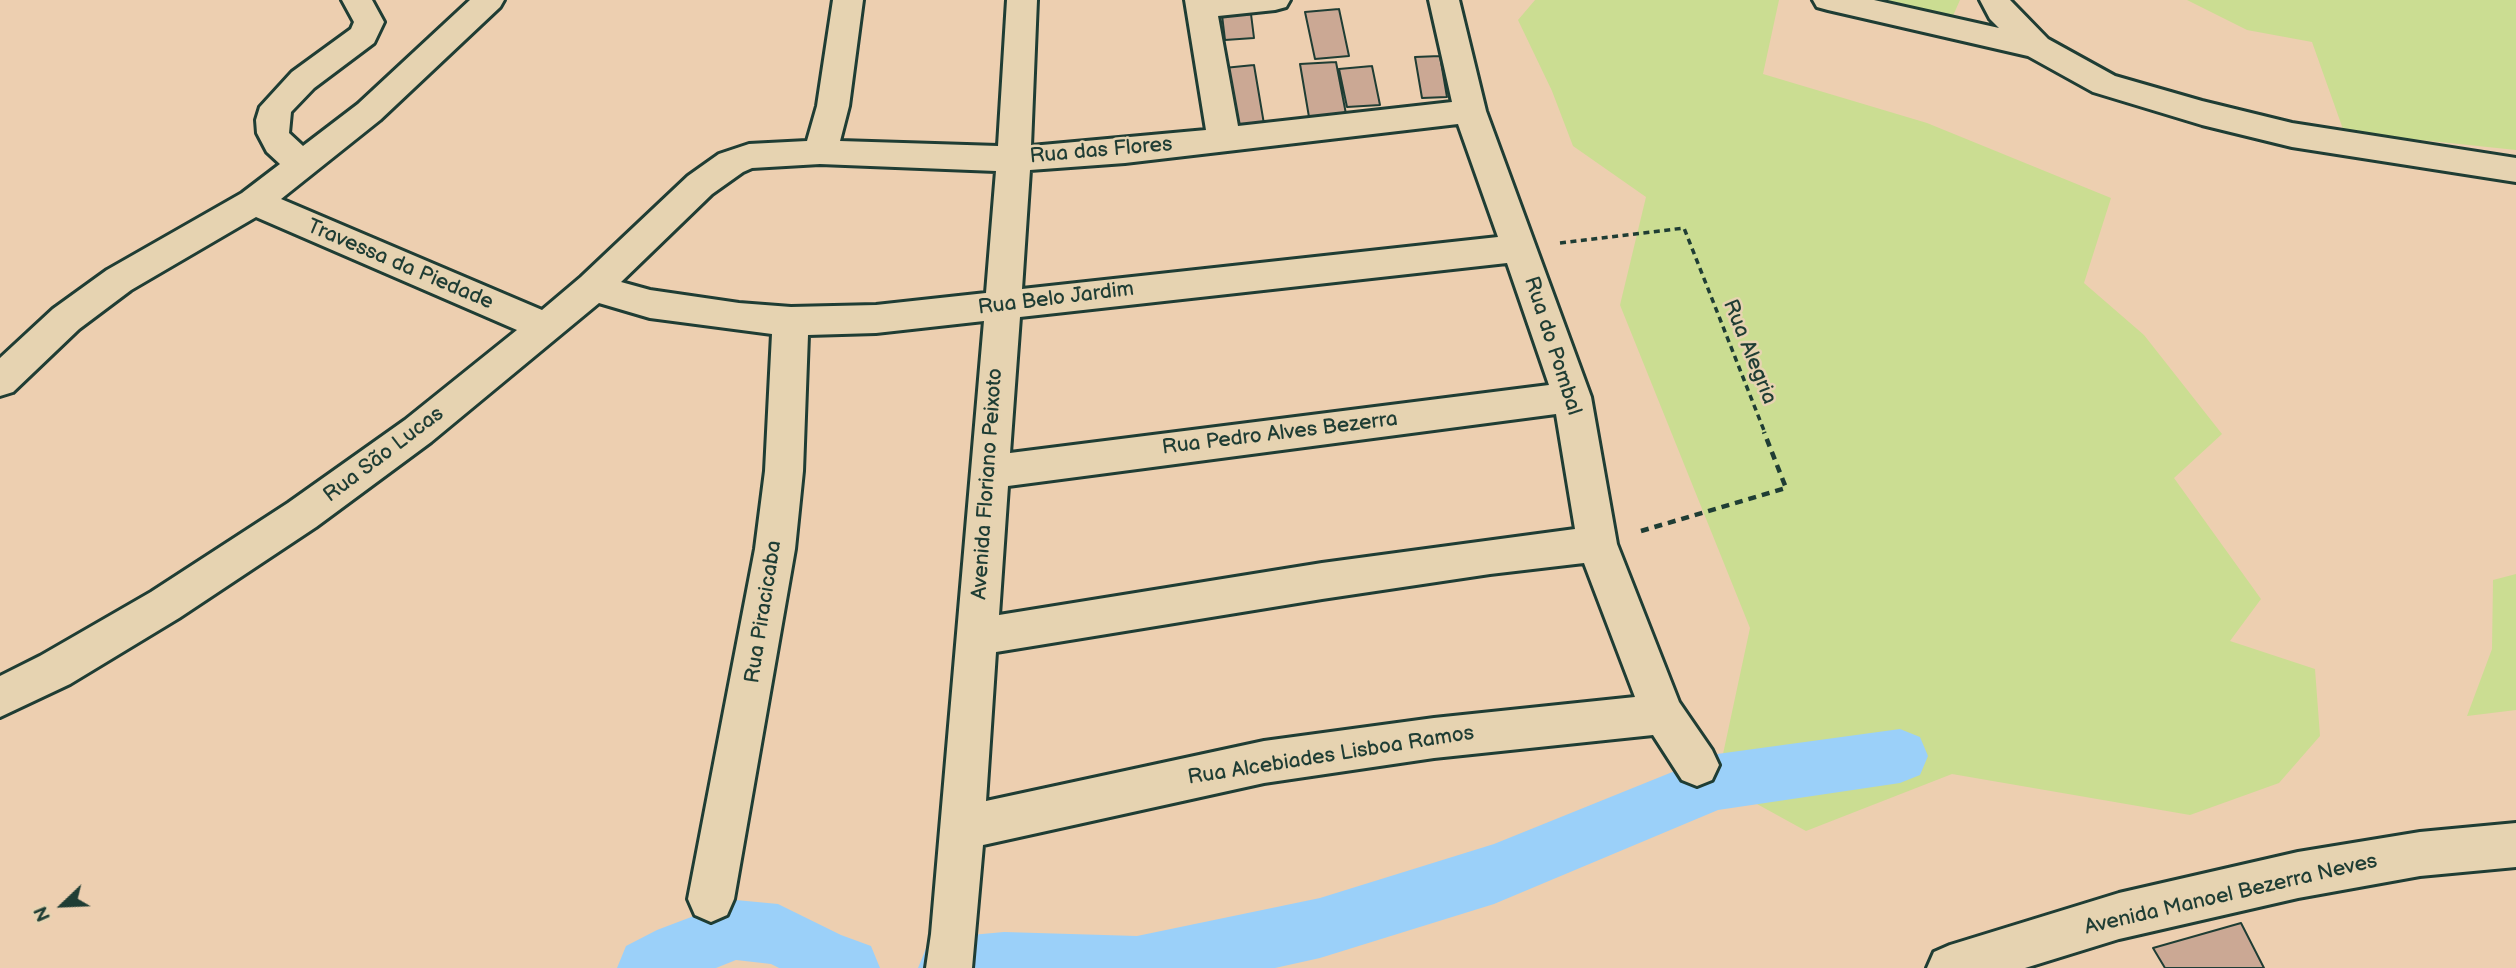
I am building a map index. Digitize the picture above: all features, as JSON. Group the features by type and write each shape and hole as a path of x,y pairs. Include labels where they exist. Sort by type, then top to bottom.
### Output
{"street":[{"path":"302,165 279,144 272,133 276,107 303,80 363,35 369,22 357,0"},
{"path":"0,381 66,319 119,280 254,202 302,165 369,112 489,0"},
{"path":"820,152 833,106 848,0"},
{"name":"Avenida Floriano Peixoto","path":"952,951 1014,159 1022,0"},
{"path":"1224,139 1200,3 1275,0"},
{"name":"Rua do Pombal","path":"1444,0 1470,111 1572,397 1597,544 1663,714 1697,765"},
{"path":"1828,0 2037,47"},
{"path":"1995,0 2001,12 2037,47 2104,84 2202,113 2292,135 2516,170"},
{"name":"Rua das Flores","path":"731,163 750,156 820,152 1014,159 1125,151 1470,111"},
{"name":"Rua São Lucas","path":"0,697 55,670 165,605 302,515 418,431 593,287 700,185 731,163"},
{"name":"Travessa da Piedade","path":"254,202 546,327"},
{"name":"Rua Belo Jardim","path":"593,287 650,304 739,317 792,321 876,319 1520,248"},
{"name":"Rua Piracicaba","path":"711,900 775,549 784,471 792,321"},
{"name":"Rua Pedro Alves Bezerra","path":"988,472 1572,397"},
{"path":"976,637 1335,579 1490,556 1597,544"},
{"name":"Rua Alcebiades Lisboa Ramos","path":"962,827 1065,807 1169,781 1264,762 1434,738 1663,714"},
{"name":"Avenida Manoel Bezerra Neves","path":"1950,968 2119,916 2298,875 2420,854 2516,845"}],"path":[{"name":"Rua Alegria","path":"1520,248 1684,228 1786,488 1597,544"}],"green space":[{"path":"1535,0 1779,0 1763,74 1927,123 2111,198 2084,283 2144,335 2222,434 2174,478 2261,599 2230,641 2315,669 2320,736 2279,783 2190,815 1952,774 1806,831 1717,782 1750,628 1620,305 1646,197 1573,146 1552,91 1518,20"},
{"path":"1886,0 1960,0 1952,18"},
{"path":"2187,0 2516,0 2516,150 2344,132 2312,42 2247,30"},
{"path":"2516,574 2516,710 2467,716 2492,649 2493,580"}],"building":[{"path":"1339,9 1349,56 1315,59 1305,12"},
{"path":"1251,14 1254,38 1225,40 1222,15"},
{"path":"1440,56 1447,97 1422,98 1415,57"},
{"path":"1336,62 1346,114 1309,117 1300,64"},
{"path":"1254,65 1264,124 1233,127 1224,68"},
{"path":"1372,66 1380,105 1347,107 1339,69"},
{"path":"2241,923 2264,968 2165,968 2153,948"}],"waterway":[{"path":"949,968 1004,963 1137,967 1320,928 1494,874 1717,782 1900,756"},
{"path":"648,968 679,952 736,930 778,934 832,964 849,968"}]}
